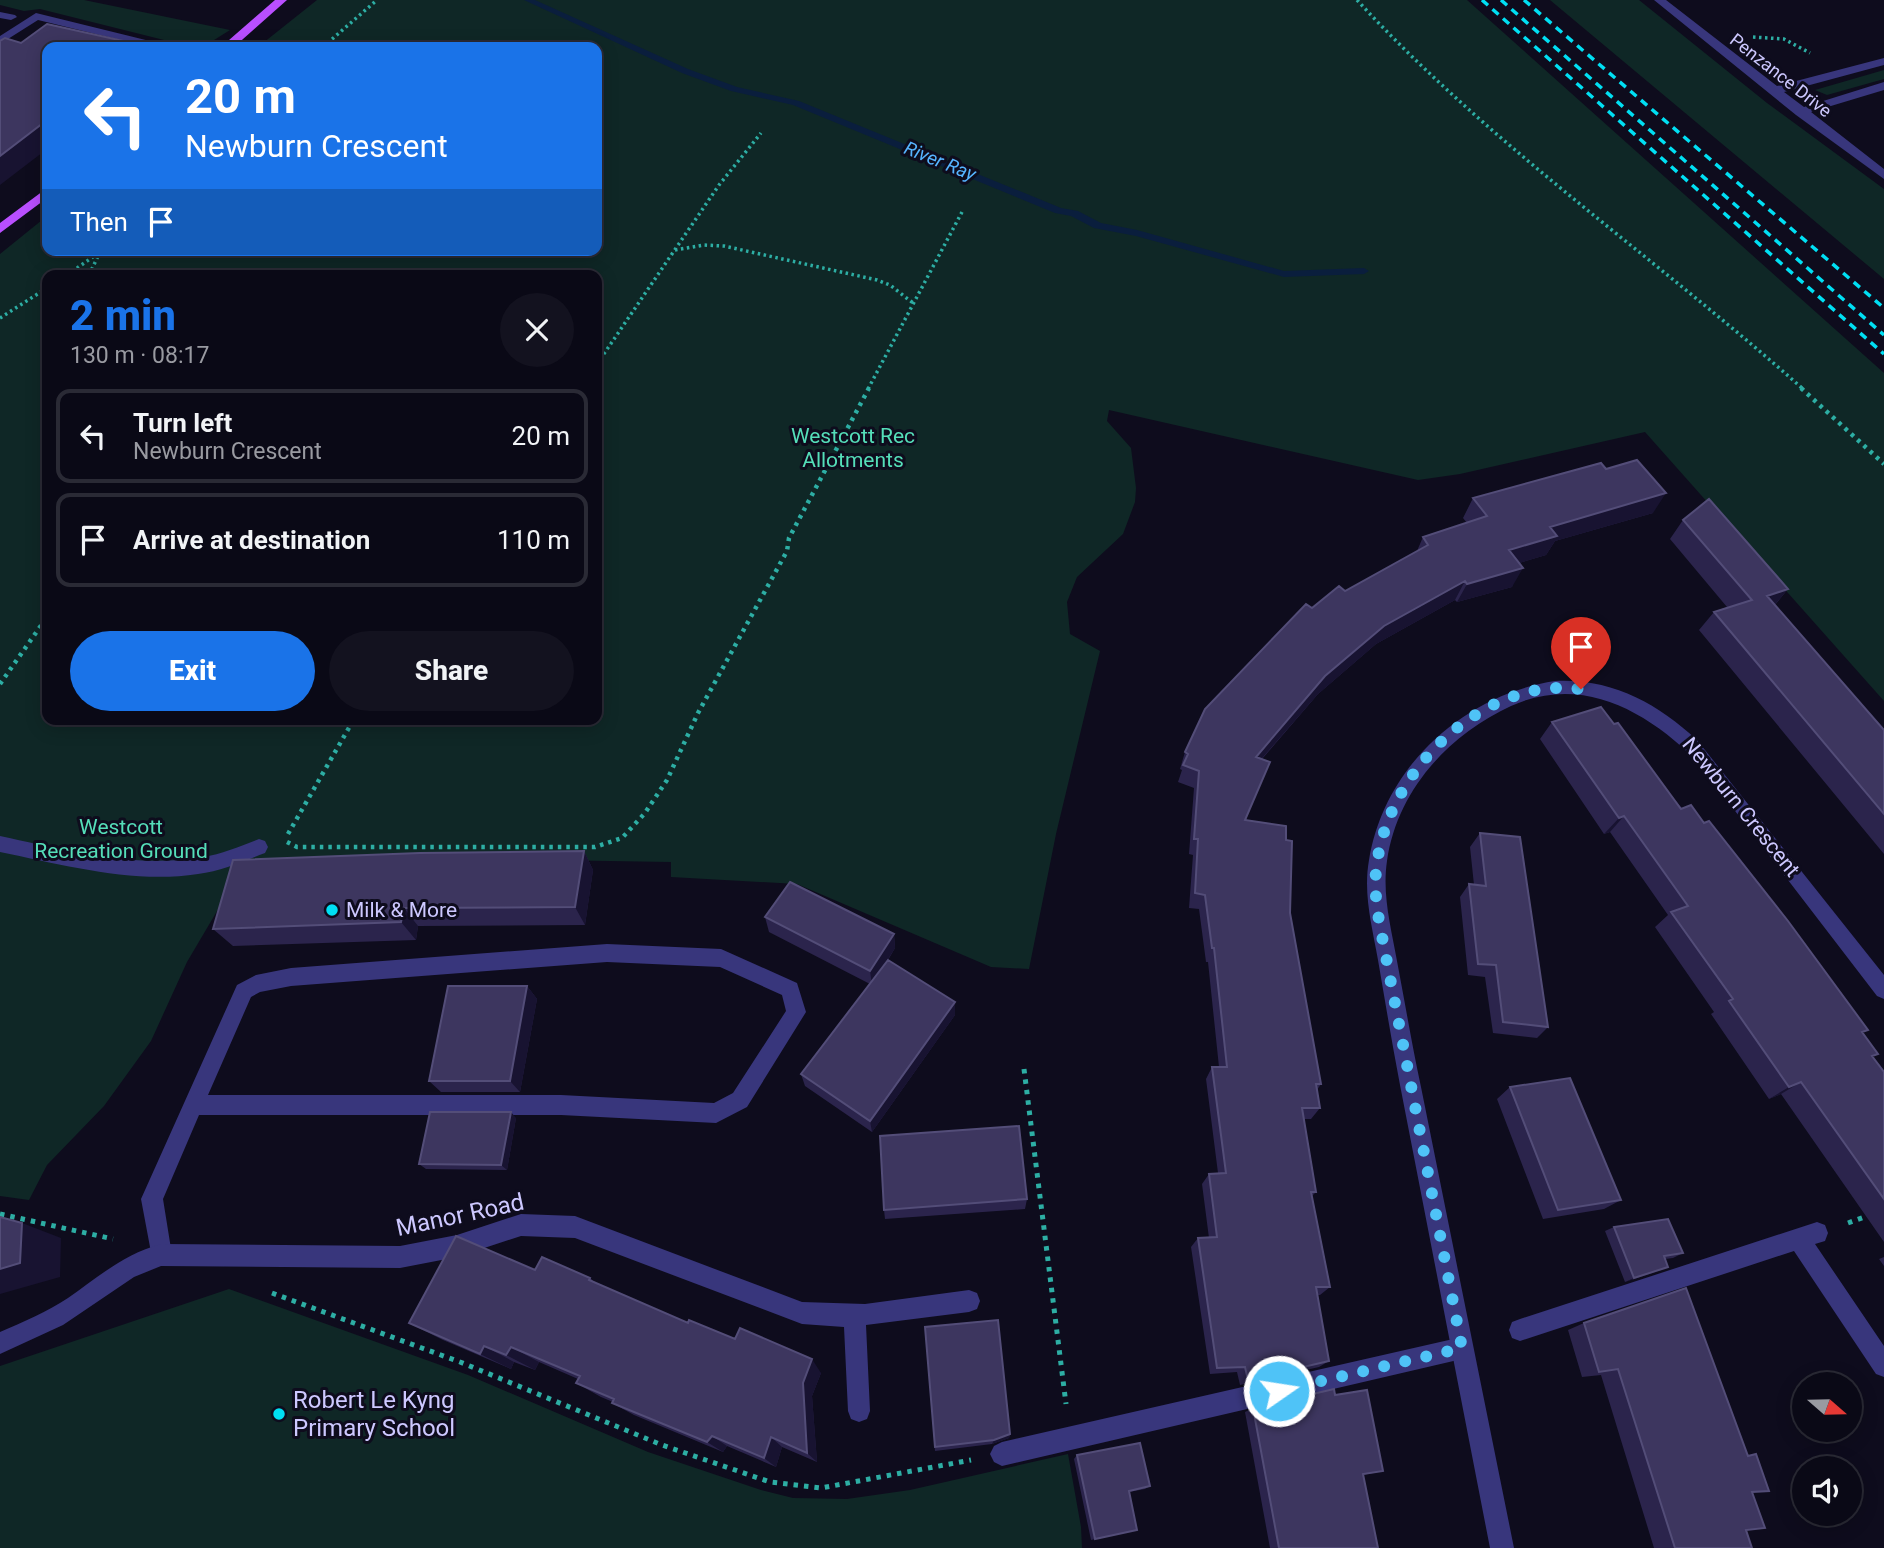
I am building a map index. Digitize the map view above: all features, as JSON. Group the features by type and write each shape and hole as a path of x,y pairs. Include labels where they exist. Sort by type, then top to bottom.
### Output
{"main road":[{"path":"233,42 282,0"},
{"path":"0,229 42,195"}],"street":[{"name":"Penzance Drive","path":"1658,0 1800,112 1884,174"},
{"path":"0,41 36,16 142,42"},
{"path":"1774,91 1884,61"},
{"path":"1800,112 1884,86"},
{"name":"Newburn Crescent","path":"1502,1548 1403,1049 1375,890 1379,852 1392,812 1409,780 1424,760 1458,727 1495,705 1534,690 1551,688 1606,692 1656,715 1677,730 1702,754 1884,990"},
{"path":"0,844 94,863 157,867 193,867 259,847"},
{"path":"161,1255 152,1199 192,1105 244,991 256,984 291,977 607,953 721,958 790,989 796,1012 740,1100 716,1113 561,1105 192,1105"},
{"name":"Manor Road","path":"0,1343 36,1329 146,1258 161,1255 400,1257 447,1248 521,1225 575,1227 802,1313 827,1317 969,1301"},
{"path":"1520,1330 1808,1236 1884,1366"},
{"path":"854,1315 859,1411"},
{"path":"1002,1454 1462,1348"}],"path":[{"path":"329,42 377,0"},
{"path":"1357,0 1388,34 1538,168 1719,315 1884,464"},
{"path":"1716,46 1766,36 1799,45 1813,55"},
{"path":"602,357 719,185 761,133"},
{"path":"350,725 293,822 286,841 297,847 595,847 622,838 645,813 667,780 698,713 787,551 789,538 961,212"},
{"path":"674,251 687,247 723,246 778,257 877,280 890,285 913,303"},
{"path":"74,270 94,256"},
{"path":"0,318 42,291"},
{"path":"0,684 42,624"},
{"path":"1024,1069 1070,1440"},
{"path":"0,1214 119,1240"},
{"path":"262,1289 484,1372 630,1434 719,1466 798,1488 821,1488 1002,1454"}],"green space":[{"path":"0,0 84,0 230,30 211,42 172,42 40,9 24,11 0,5"},
{"path":"317,0 1467,0 1884,373 1884,701 1645,432 1460,474 1418,480 1109,410 1107,421 1131,448 1135,502 1123,534 1077,577 1067,602 1070,634 1100,651 1056,834 1029,969 991,967 797,884 671,877 671,862 547,860 243,867 187,962 151,1041 104,1106 47,1165 29,1200 0,1196 0,254 42,220 42,256 602,256 602,42 264,42"},
{"path":"1550,0 1639,0 1767,103 1884,189 1884,279"},
{"path":"1884,70 1884,79 1827,95 1815,90"},
{"name":"Robert Le Kyng Primary School","path":"229,1289 468,1375 648,1452 793,1498 847,1499 910,1490 1068,1454 1081,1527 1082,1548 0,1548 0,1366"}],"building":[{"path":"47,24 128,42 42,42 42,124 0,156 0,41 5,38 21,43"},
{"path":"1637,460 1666,493 1550,527 1557,536 1509,550 1523,568 1467,584 1465,581 1384,626 1325,676 1256,757 1270,762 1245,820 1286,826 1286,840 1292,841 1290,913 1321,1084 1316,1084 1320,1108 1302,1108 1316,1192 1311,1192 1330,1287 1316,1287 1329,1361 1248,1380 1245,1367 1217,1368 1198,1238 1217,1237 1209,1174 1226,1173 1212,1067 1227,1067 1214,948 1205,895 1195,893 1198,839 1194,839 1199,771 1183,765 1188,754 1185,752 1205,709 1306,604 1312,608 1339,586 1345,591 1428,545 1423,537 1487,516 1473,498 1601,463 1606,469"},
{"path":"1709,499 1788,589 1767,596 1884,730 1884,814 1714,612 1752,600 1683,520"},
{"path":"1601,707 1614,724 1618,723 1681,809 1691,805 1704,823 1709,821 1788,921 1868,1030 1862,1032 1878,1054 1872,1056 1884,1072 1884,1199 1801,1082 1789,1087 1729,1001 1733,999 1671,912 1688,906 1624,816 1619,818 1552,722"},
{"path":"1480,833 1520,837 1548,1027 1503,1022 1496,965 1478,964 1469,884 1486,886"},
{"path":"584,851 575,907 404,908 401,922 213,929 233,860 420,853"},
{"path":"790,882 894,934 870,971 765,917"},
{"path":"888,960 955,1002 870,1121 801,1074"},
{"path":"448,986 527,986 510,1081 429,1081"},
{"path":"1570,1078 1621,1200 1558,1210 1510,1087"},
{"path":"430,1112 511,1112 501,1165 419,1164"},
{"path":"1019,1126 1027,1199 884,1210 880,1136"},
{"path":"0,1217 22,1223 20,1263 0,1269"},
{"path":"1668,1219 1683,1253 1664,1256 1668,1267 1634,1278 1614,1227"},
{"path":"456,1236 535,1270 542,1257 688,1323 689,1320 735,1339 740,1328 812,1359 803,1383 807,1453 771,1437 764,1458 712,1436 707,1442 612,1403 614,1399 576,1383 580,1376 511,1347 506,1355 484,1346 480,1354 409,1323"},
{"path":"1686,1288 1748,1456 1756,1454 1769,1491 1752,1492 1765,1528 1746,1530 1752,1548 1675,1548 1618,1369 1599,1372 1584,1323"},
{"path":"998,1320 1010,1434 994,1440 935,1447 925,1327"},
{"path":"1334,1389 1335,1395 1367,1390 1383,1471 1363,1474 1378,1548 1279,1548 1253,1408"},
{"path":"1140,1443 1150,1486 1129,1491 1137,1530 1095,1539 1077,1455"}],"waterway":[{"name":"River Ray","path":"528,0 685,71 734,89 796,103 1059,211 1074,213 1098,226 1137,233 1284,274 1364,271"}],"railway":[{"path":"1482,0 1884,354"},
{"path":"1501,0 1884,335"},
{"path":"1524,0 1884,308"}],"place":[{"name":"Milk & More","path":"332,910"},
{"name":"Robert Le Kyng Primary School","path":"279,1414"}],"route":[{"path":"1279,1391 1462,1348 1379,921 1375,890 1376,870 1384,832 1401,793 1419,766 1441,741 1458,727 1495,705 1534,690 1581,689"}],"park label":[{"name":"Westcott Rec Allotments","path":"853,448"},
{"name":"Westcott Recreation Ground","path":"121,839"}]}
